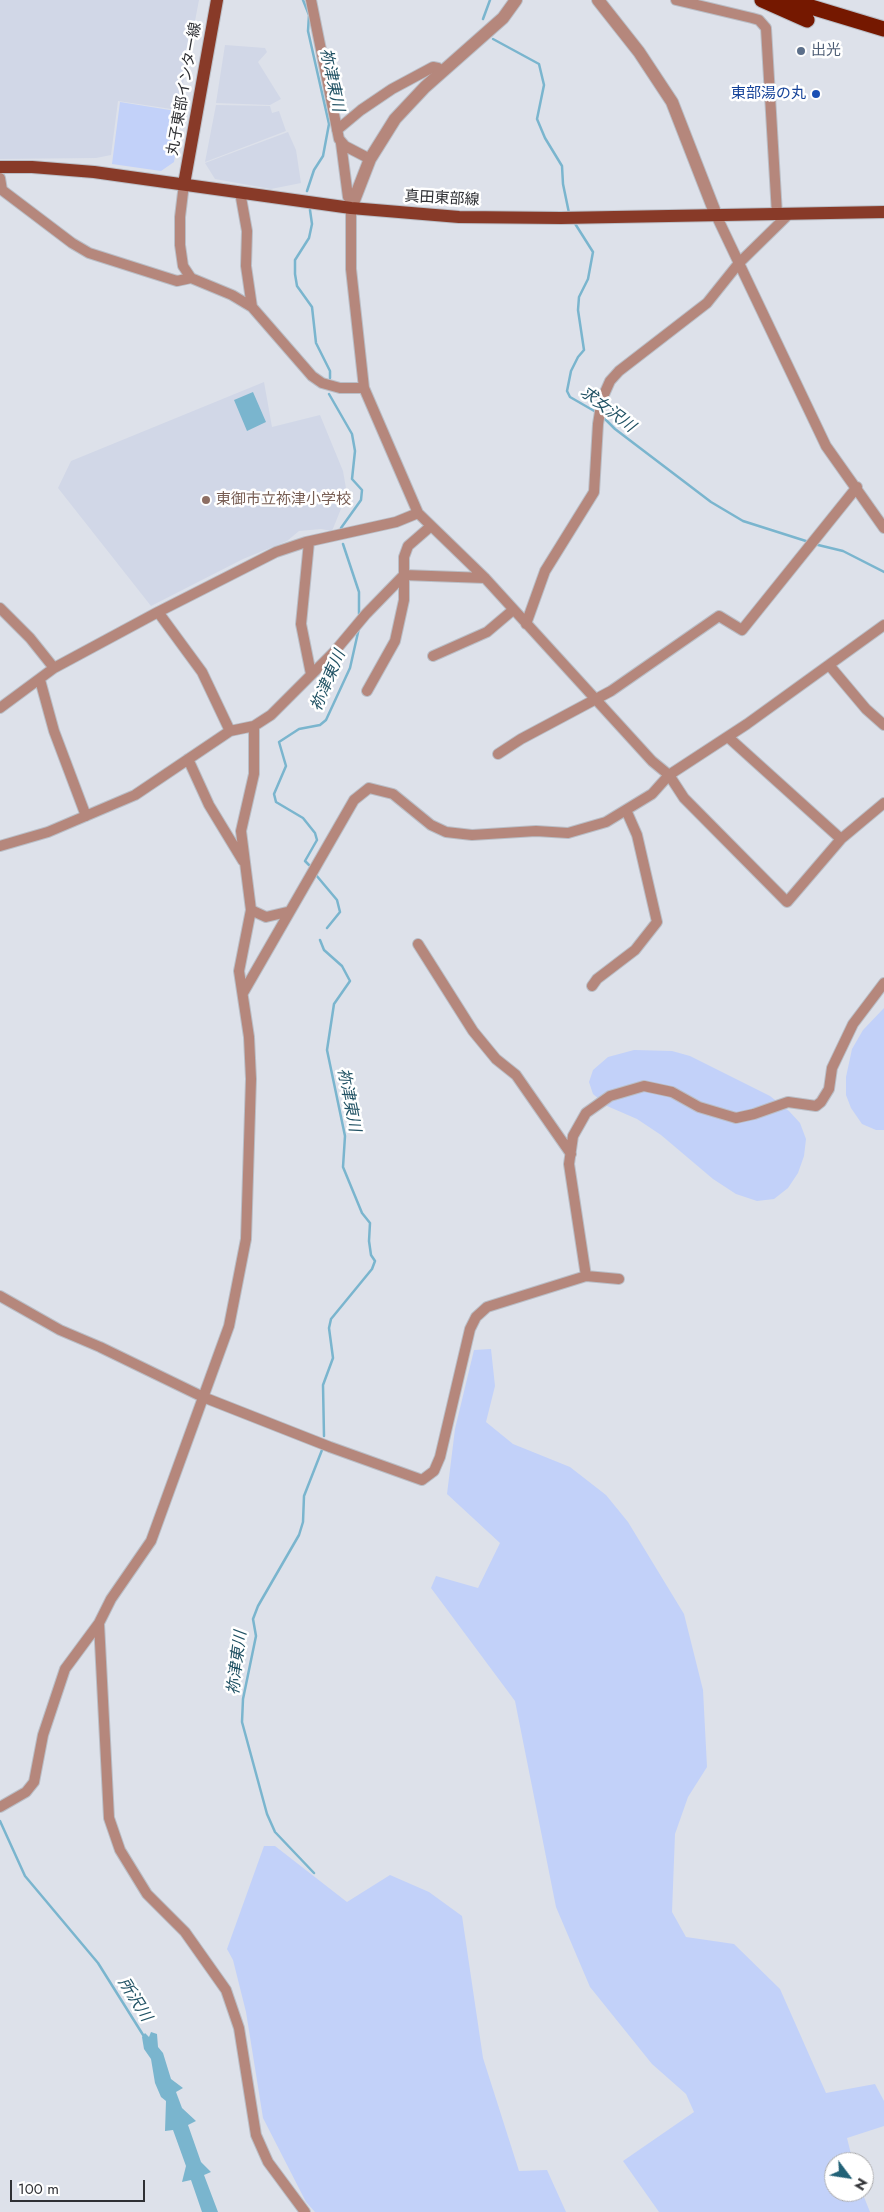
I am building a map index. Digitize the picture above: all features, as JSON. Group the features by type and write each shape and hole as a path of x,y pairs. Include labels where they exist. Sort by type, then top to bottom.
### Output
{"highway":[{"path":"762,0 807,20"},
{"path":"788,0 884,29"}],"main road":[{"name":"丸子東部インター線","path":"184,184 217,0"},
{"name":"真田東部線","path":"0,167 79,171 240,192 349,203 422,215 503,218 884,212"}],"street":[{"path":"311,0 341,143 349,203 352,269 364,388 418,513 485,578 652,761 669,775 684,798 787,902 841,839 884,803"},
{"path":"349,203 370,159 395,119 408,103 503,18 516,0"},
{"path":"598,0 639,52 672,102 716,215 826,446 857,487 884,528"},
{"path":"526,624 545,571 594,492 598,424 602,400 610,381 619,371 707,303 738,263 783,214 766,28 759,20 676,0"},
{"path":"337,130 360,110 400,85 433,67 442,72"},
{"path":"341,143 370,159"},
{"path":"0,178 2,190 72,244 89,253 178,281 191,278"},
{"path":"184,184 180,217 180,244 183,266 191,278 232,295 252,307 312,376 322,383 340,388 364,388"},
{"path":"240,192 248,231 246,266 252,307"},
{"path":"498,754 521,739 597,700 719,616 742,630 857,487"},
{"path":"0,708 54,668 276,552 309,542 396,522 418,513"},
{"path":"367,691 395,641 404,600 404,557 408,546 431,526"},
{"path":"309,542 301,624 311,674"},
{"path":"0,846 48,832 135,795 230,731 254,726 271,715 404,575 485,578"},
{"path":"0,608 30,638 54,668"},
{"path":"433,656 487,632 513,610"},
{"path":"158,612 202,672 230,731"},
{"path":"242,994 287,912 354,800 368,788 393,794 431,825 446,832 472,835 536,831 568,833 606,822 652,794 669,775 728,737 884,625"},
{"path":"829,665 866,709 884,725"},
{"path":"40,680 54,731 86,816"},
{"path":"0,1807 26,1792 34,1782 44,1735 65,1669 99,1623 111,1599 151,1541 229,1326 246,1239 251,1079 249,1037 239,971 251,910 243,861 241,830 254,774 254,726"},
{"path":"728,737 841,839"},
{"path":"188,760 209,805 243,861"},
{"path":"592,986 597,979 635,950 657,922 638,835 626,810"},
{"path":"251,910 266,917 287,912"},
{"path":"418,944 473,1031 496,1059 516,1075 571,1154"},
{"path":"586,1276 569,1164 573,1136 586,1113 610,1096 629,1089 652,1087 672,1092 699,1107 736,1118 788,1102 816,1106 822,1102 829,1089 832,1068 853,1024 884,982"},
{"path":"0,1296 60,1330 100,1346 203,1397 330,1447 422,1480 434,1471 440,1457 470,1329 476,1317 487,1307 586,1276 618,1279"},
{"path":"99,1623 109,1818 120,1850 147,1894 185,1932 226,1990 239,2028 256,2135 268,2162 305,2212"}],"shaded area":[{"path":"0,0 199,0 178,110 118,101 111,155 96,158 0,159"},
{"path":"225,45 265,48 267,52 258,62 281,99 270,105 216,103"},
{"path":"120,102 182,112 174,162 161,171 112,164"},
{"path":"216,105 270,106 272,113 279,111 286,131 205,162"},
{"path":"288,132 296,150 301,183 271,189 215,179 205,163"},
{"name":"東御市立祢津小学校","path":"264,382 272,427 320,415 343,471 347,494 332,531 321,529 299,531 287,541 243,559 151,606 58,488 71,461"},
{"path":"253,392 266,422 247,431 234,400"},
{"path":"884,1008 884,1130 876,1130 862,1124 851,1108 846,1095 846,1077 852,1049 863,1030"},
{"path":"634,1050 672,1051 690,1056 770,1096 789,1111 800,1123 806,1139 804,1156 798,1173 788,1188 774,1199 757,1201 736,1194 713,1179 661,1135 637,1119 607,1106 593,1094 589,1082 593,1070 608,1057"},
{"path":"491,1349 495,1386 486,1422 513,1444 570,1467 606,1495 628,1522 684,1614 703,1690 707,1767 688,1797 675,1834 672,1912 686,1937 734,1944 780,1989 826,2093 875,2084 884,2101 884,2126 847,2138 850,2152 824,2152 824,2202 866,2202 870,2212 659,2212 623,2161 694,2112 686,2094 652,2064 590,1987 556,1907 515,1701 431,1588 436,1576 478,1588 500,1543 447,1494 455,1429 474,1350"},
{"path":"264,1846 275,1846 347,1902 390,1875 429,1892 462,1916 483,2058 519,2171 547,2170 566,2212 315,2212 306,2202 263,2118 246,2012 233,1960 227,1949"},
{"path":"151,2032 157,2034 158,2047 163,2053 171,2079 183,2088 176,2092 182,2108 196,2121 188,2125 201,2162 211,2172 204,2175 218,2212 202,2212 191,2180 182,2182 186,2166 173,2130 165,2131 166,2101 161,2097 155,2083 151,2059 144,2049 142,2037 145,2033 149,2037"}],"waterway":[{"name":"祢津東川","path":"303,0 309,15 308,31 329,124 323,156 314,170 307,191"},
{"name":"求女沢川","path":"483,19 490,0"},
{"name":"求女沢川","path":"493,39 539,64 544,85 537,119 545,138 562,166 563,184 569,213"},
{"name":"祢津東川","path":"310,210 312,224 309,238 295,260 295,274 297,286 312,307 316,343 330,371 330,378"},
{"name":"求女沢川","path":"574,222 593,252 588,279 579,297 578,310 584,350 571,371 567,391 570,397 596,412"},
{"name":"祢津東川","path":"329,394 352,434 355,451 352,479 362,490 361,500 341,528"},
{"name":"求女沢川","path":"603,417 615,429 711,502 743,521 809,542"},
{"name":"祢津東川","path":"343,544 359,592 359,614"},
{"name":"求女沢川","path":"814,544 843,551 884,572"},
{"name":"祢津東川","path":"309,865 305,861 317,840 315,833 303,818 276,802 274,794 286,766 279,742 299,729 320,725 326,720 350,668 359,628"},
{"name":"祢津東川","path":"316,875 337,900 340,912 327,928"},
{"name":"祢津東川","path":"320,940 324,950 342,966 350,981 334,1004 327,1050 345,1136 343,1167 362,1213 370,1223 369,1241 371,1255 375,1261 372,1269 331,1319 329,1328 333,1358 323,1385 324,1436"},
{"name":"祢津東川","path":"314,1873 275,1832 267,1814 242,1722 243,1699 256,1636 253,1619 258,1606 299,1535 303,1522 304,1496 322,1450"},
{"name":"所沢川","path":"0,1821 25,1876 98,1963 145,2038"}],"place":[{"name":"出光","path":"801,51"},
{"name":"東部湯の丸","path":"816,94"},
{"name":"東御市立祢津小学校","path":"206,500"}]}
